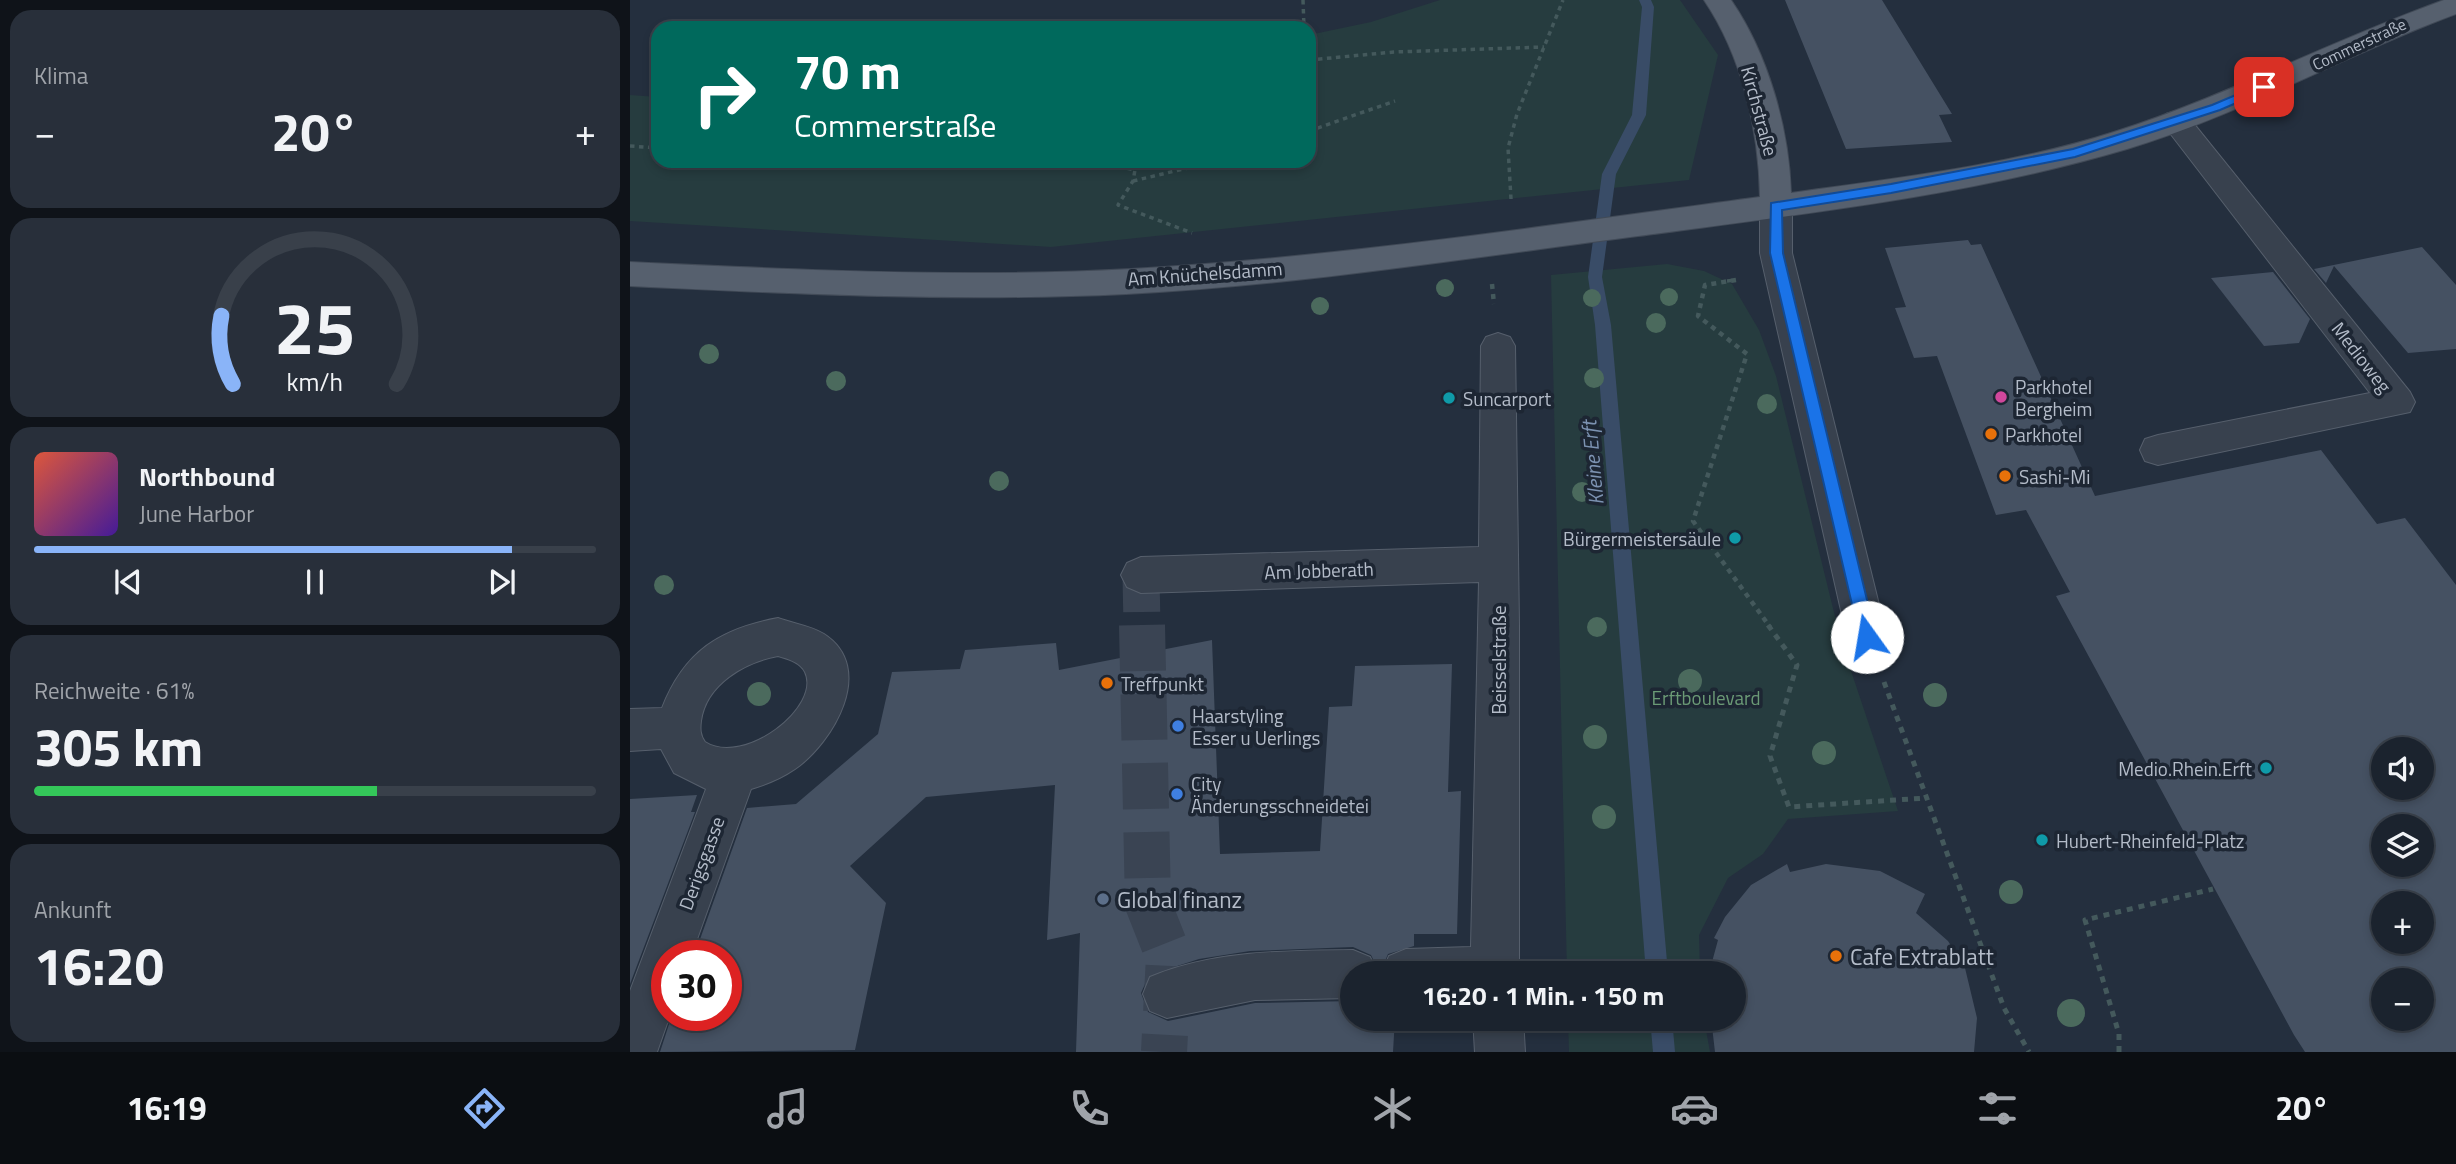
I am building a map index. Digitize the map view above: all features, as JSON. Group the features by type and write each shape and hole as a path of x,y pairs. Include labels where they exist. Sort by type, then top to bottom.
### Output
{"main road":[{"name":"Kirchstraße","path":"1717,0 1724,8 1743,49 1765,123 1774,159 1776,206"},
{"name":"Commerstraße","path":"1776,206 1891,189 2075,153 2216,108 2403,23 2456,5"},
{"name":"Am Knüchelsdamm","path":"630,274 915,286 1066,284 1217,273 1500,242 1776,206"}],"street":[{"name":"Medioweg","path":"2158,450 2397,401 2176,121"},
{"name":"Kirchstraße","path":"1776,206 1776,253 1867,637"},
{"name":"Beisselstraße","path":"1496,961 1498,346"},
{"name":"Am Jobberath","path":"1141,575 1497,564"},
{"path":"778,637 800,641 822,656 828,675 827,696 818,715 801,737 779,755 752,768 735,771 710,770 691,761 680,745 677,728 682,704 696,682 711,666 734,650 760,640 778,637"},
{"path":"630,730 677,728"},
{"name":"Derigsgasse","path":"673,940 735,771"},
{"path":"1167,994 1255,976 1340,974"},
{"name":"Derigsgasse","path":"632,1052 651,1000"},
{"name":"Beisselstraße","path":"1499,1031 1500,1052"}],"path":[{"path":"1304,0 1304,21"},
{"path":"1498,346 1500,242 1508,148 1517,114 1563,0"},
{"path":"1316,59 1395,52 1544,47"},
{"path":"1316,129 1395,101"},
{"path":"630,146 651,148"},
{"path":"1125,168 1135,170 1133,181 1118,205 1191,231 1217,273"},
{"path":"1133,181 1188,168"},
{"path":"1782,273 1705,285 1698,316 1747,354 1693,521 1797,665 1770,756 1789,807 1926,798"},
{"path":"1867,637 2004,1008 2029,1052"},
{"path":"2119,1052 2119,1034 2085,920 2214,889"}],"green space":[{"path":"1440,0 1680,0 1718,55 1689,180 1051,247 630,221 630,95 651,96 651,168 1316,168 1316,34 1371,22"},
{"name":"Erftboulevard","path":"1667,264 1704,271 1732,284 1759,330 1776,376 1841,641 1898,811 1788,819 1763,854 1728,878 1699,935 1700,961 1567,961 1551,275"},
{"path":"1568,1031 1706,1031 1710,1052 1569,1052"}],"building":[{"path":"1785,0 1882,0 1952,114 1939,115 1952,142 1846,149"},
{"name":"Medio.Rhein.Erft","path":"1968,240 1971,245 1981,244 2095,496 2321,450 2377,524 2405,518 2456,585 2456,1052 2305,1052 2056,596 2070,592 2026,510 1996,515 1937,356 1914,358 1895,308 1906,307 1885,248"},
{"path":"2422,247 2456,285 2456,349 2408,353 2334,266 2326,283 2314,269"},
{"path":"2273,272 2310,319 2299,343 2264,346 2211,278"},
{"path":"1212,640 1220,854 1320,851 1329,707 1352,706 1355,666 1452,664 1448,792 1461,791 1457,934 1414,934 1414,946 1388,954 1385,961 1374,961 1371,955 1353,947 1250,951 1199,959 1149,975 1141,993 1148,1012 1168,1021 1255,1003 1340,1001 1340,1031 1394,1031 1393,1052 1076,1052 1080,933 1047,940 1055,785 926,797 850,866 886,903 855,1050 660,1052 667,1031 742,1031 742,940 700,940 747,808 796,804 878,734 892,672 960,669 965,650 1056,643 1059,670"},
{"path":"697,795 691,812 695,812 630,984 630,799"},
{"name":"Cafe Extrablatt","path":"1787,864 1790,872 1826,864 1880,871 1925,894 1916,913 1948,941 1965,968 1977,1018 1974,1052 1715,1052 1713,1031 1746,1031 1746,961 1712,961 1718,940 1714,938 1725,917 1751,885"}],"waterway":[{"name":"Kleine Erft","path":"1645,0 1648,7 1639,115 1609,174 1595,277 1603,325 1656,961"},
{"name":"Kleine Erft","path":"1662,1031 1664,1052"}],"tunnel":[{"path":"1141,575 1142,627"},
{"path":"1142,625 1148,904 1169,957 1164,1052"}],"place":[{"name":"Parkhotel Bergheim","path":"2001,397"},
{"name":"Suncarport","path":"1449,398"},
{"name":"Parkhotel","path":"1991,434"},
{"name":"Sashi-Mi","path":"2005,476"},
{"name":"Bürgermeistersäule","path":"1735,538"},
{"name":"Treffpunkt","path":"1107,683"},
{"name":"Haarstyling Esser u Uerlings","path":"1178,726"},
{"name":"Medio.Rhein.Erft","path":"2266,768"},
{"name":"City Änderungsschneidetei","path":"1177,794"},
{"name":"Hubert-Rheinfeld-Platz","path":"2042,840"},
{"name":"Global finanz","path":"1103,899"},
{"name":"Cafe Extrablatt","path":"1836,956"}],"route":[{"path":"1867,637 1776,253 1776,206 1891,189 2075,153 2216,108 2264,87"}]}
